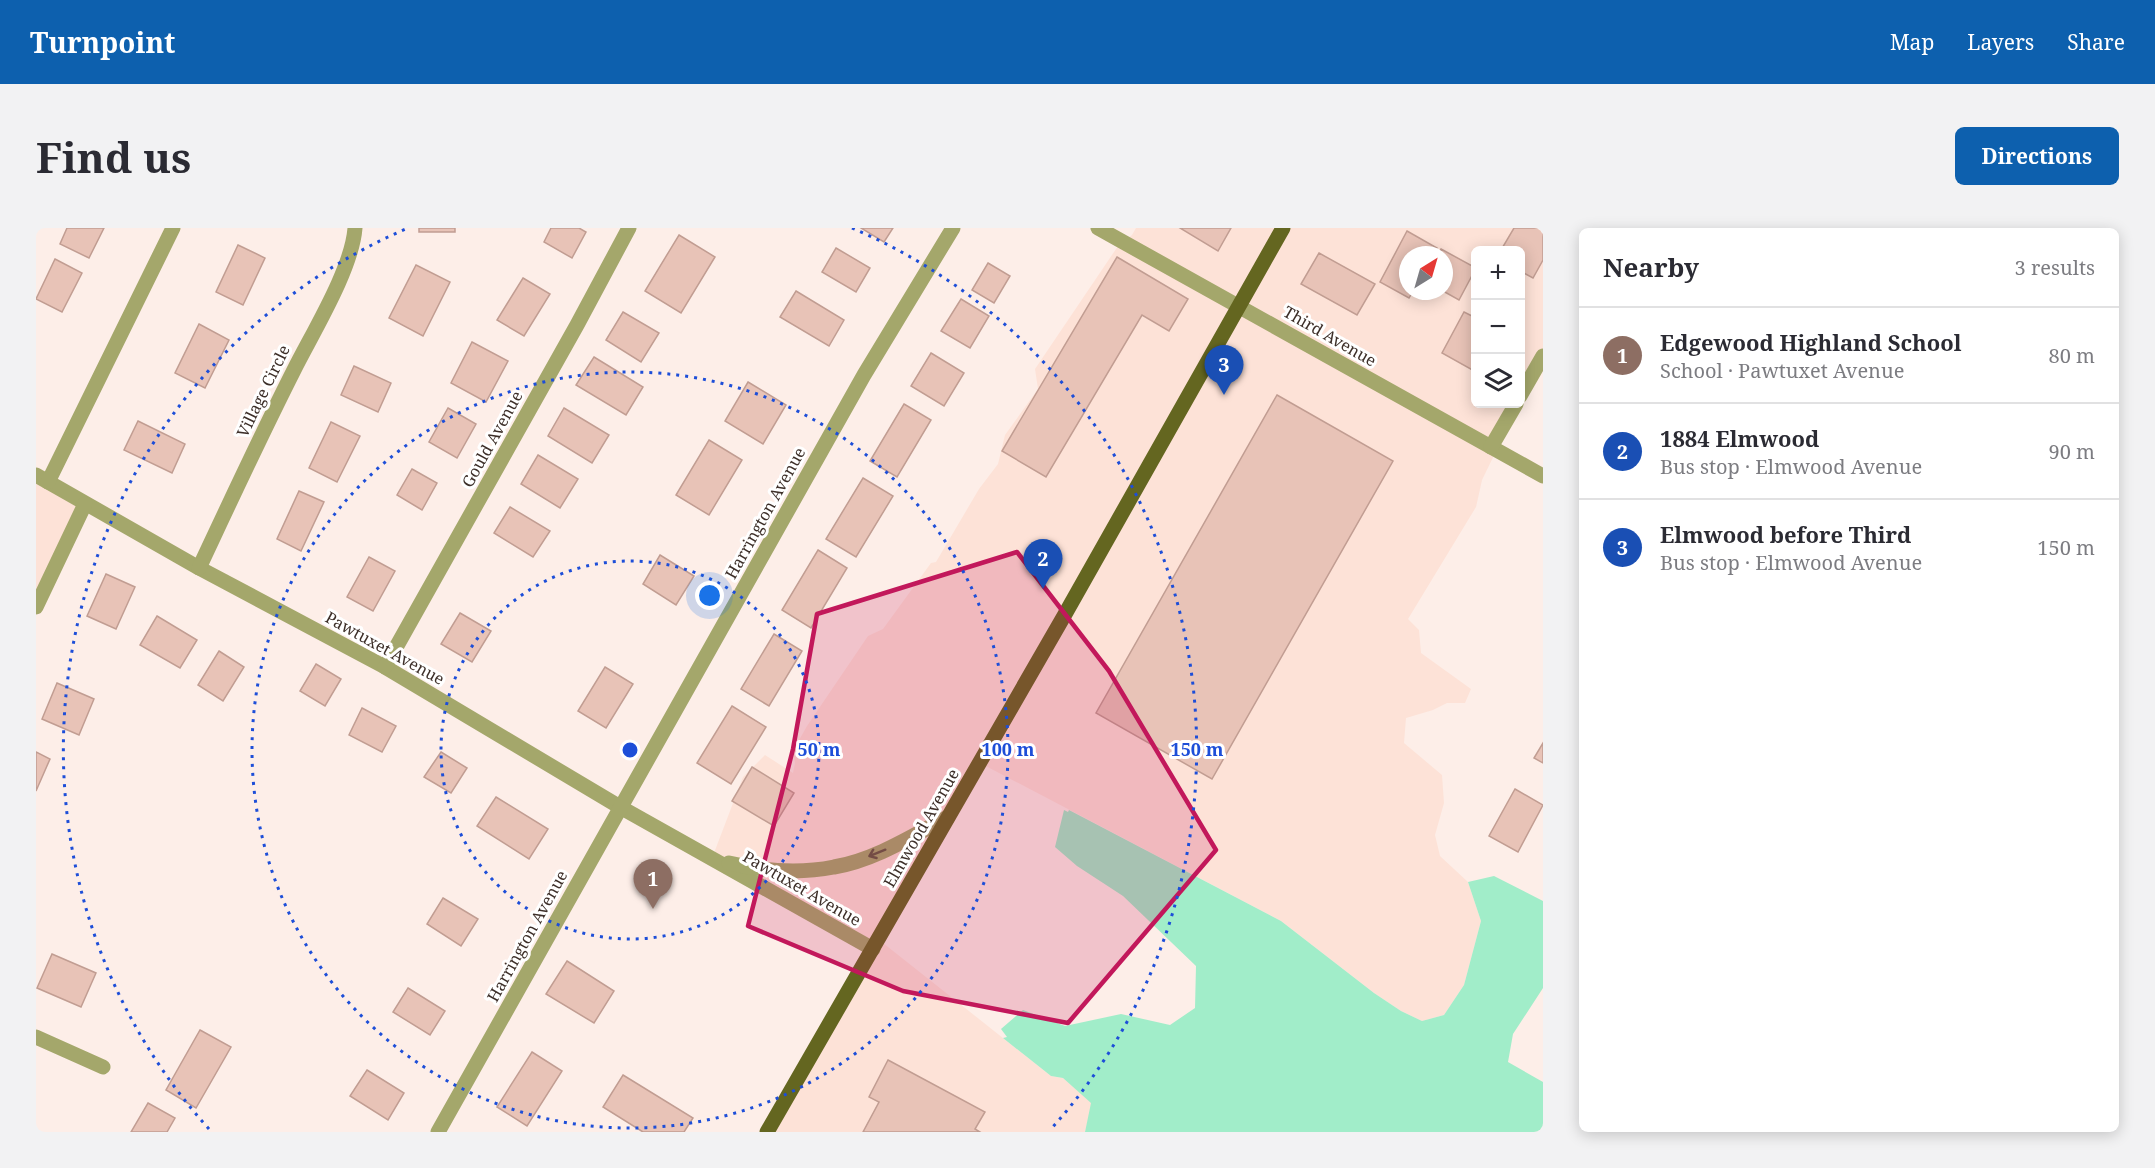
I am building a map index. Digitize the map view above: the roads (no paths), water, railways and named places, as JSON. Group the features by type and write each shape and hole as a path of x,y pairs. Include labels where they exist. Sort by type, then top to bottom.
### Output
{"main road":[{"name":"Elmwood Avenue","path":"767,1132 873,950 1282,228"}],"street":[{"path":"42,478 173,228"},
{"name":"Village Circle","path":"199,568 263,431 341,275 354,242 355,228"},
{"name":"Gould Avenue","path":"384,667 577,325 629,228"},
{"name":"Harrington Avenue","path":"438,1132 864,375 953,228"},
{"name":"Third Avenue","path":"1098,228 1543,476"},
{"path":"1525,389 1543,356"},
{"path":"1491,447 1514,408"},
{"name":"Pawtuxet Avenue","path":"42,478 199,568 384,667 620,807 873,950"},
{"path":"36,607 85,504"},
{"name":"Pawtuxet Avenue","path":"713,859 751,868 796,872 836,867 880,852 948,818"},
{"path":"36,1037 103,1067"}],"place":[{"name":"Elmwood before Third","path":"1224,395"},
{"name":"1884 Elmwood","path":"1043,589"},
{"name":"Edgewood Highland School","path":"653,909"}]}
